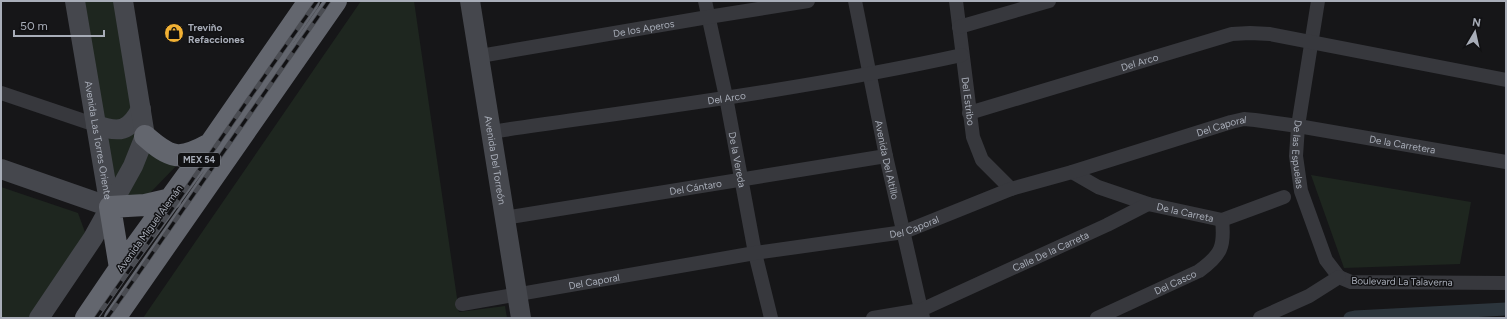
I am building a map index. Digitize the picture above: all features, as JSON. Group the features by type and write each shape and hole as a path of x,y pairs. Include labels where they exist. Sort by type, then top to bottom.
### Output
{"highway":[{"name":"Avenida Miguel Alemán","path":"86,318 120,268 210,144 309,1"},
{"name":"MEX 54","path":"115,318 336,1"},
{"path":"145,136 160,150 175,156 191,154 210,144"},
{"path":"120,268 110,207 145,204 171,199"}],"street":[{"name":"Avenida Las Torres Oriente","path":"75,1 110,207"},
{"path":"123,1 145,136"},
{"name":"Avenida Del Torreón","path":"470,1 521,318"},
{"name":"De la Vereda","path":"705,1 726,97 756,254 771,318"},
{"name":"De los Aperos","path":"480,56 808,1"},
{"name":"Avenida Del Altillo","path":"855,1 871,74 886,156 922,314"},
{"name":"Del Estribo","path":"956,1 973,137 982,160 1011,189"},
{"path":"959,27 1049,1"},
{"name":"De las Espuelas","path":"1318,1 1298,126 1296,156 1301,190 1326,260 1338,277"},
{"name":"Del Arco","path":"970,113 1232,34 1270,34 1312,42"},
{"path":"1312,42 1506,80"},
{"name":"Del Arco","path":"490,132 871,74 962,55"},
{"path":"1,93 108,129 128,127 135,121 141,109"},
{"name":"Del Caporal","path":"462,304 756,254 904,232 1011,189 1072,172 1231,122 1244,119 1298,126"},
{"name":"De la Carretera","path":"1298,126 1506,162"},
{"name":"Avenida Las Torres Oriente","path":"110,207 133,166 145,136"},
{"name":"Del Cántaro","path":"504,218 886,156"},
{"path":"1,169 110,207 93,238 39,318"},
{"path":"1072,172 1098,187 1148,204"},
{"path":"1222,220 1284,197"},
{"name":"De la Carreta","path":"1148,204 1222,220"},
{"name":"Calle De la Carreta","path":"873,318 922,314 1148,204"},
{"name":"Del Casco","path":"1097,318 1199,271 1210,263 1217,255 1224,237 1222,220"},
{"name":"Boulevard La Talaverna","path":"1260,318 1309,296 1338,277 1351,282 1506,283"}],"shaded area":[{"path":"81,1 117,1 136,113 122,125 101,118"},
{"path":"361,1 414,1 459,312 505,306 507,318 143,318"},
{"path":"133,132 140,138 114,182 105,135"},
{"path":"146,147 180,162 148,195 117,201"},
{"path":"1311,175 1471,202 1460,264 1344,268"},
{"path":"1,187 78,213 86,235 29,318 1,318"}],"waterway":[{"path":"1350,318 1506,309"}],"railway":[{"path":"96,318 317,1"},
{"path":"107,318 329,1"}],"place":[{"name":"Treviño Refacciones","path":"174,33"}]}
